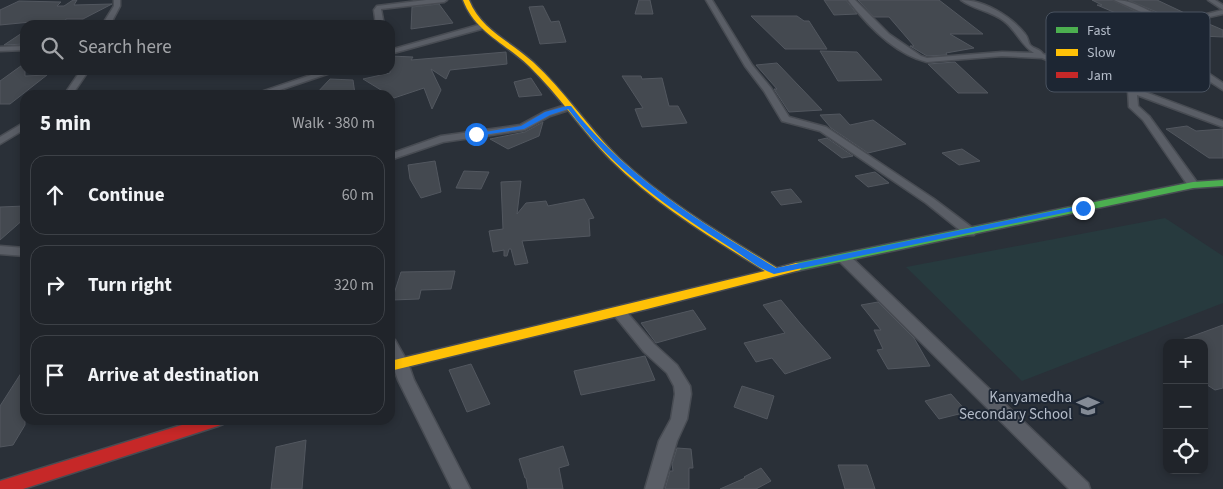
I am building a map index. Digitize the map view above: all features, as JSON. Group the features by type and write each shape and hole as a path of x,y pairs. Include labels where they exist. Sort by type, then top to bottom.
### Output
{"main road":[{"path":"466,0 469,10 482,26 530,63 580,121 626,169 659,196 700,225 774,271"},
{"path":"395,364 619,312 774,271 1193,185 1223,183"},
{"path":"0,489 202,425"}],"street":[{"path":"109,20 117,6 117,0"},
{"path":"379,20 377,10 379,7 444,0"},
{"path":"709,0 749,66 768,90 785,119 823,129 930,201 970,232"},
{"path":"851,0 870,20 916,58 927,60 1019,53 1044,56"},
{"path":"964,0 990,10 1007,20 1023,36 1027,46 1044,56"},
{"path":"1117,0 1149,12"},
{"path":"1212,0 1223,8"},
{"path":"1210,15 1223,12"},
{"path":"395,49 482,26"},
{"path":"1019,53 1027,46"},
{"path":"0,49 20,48"},
{"path":"71,90 82,75"},
{"path":"272,90 319,75"},
{"path":"1210,78 1223,87"},
{"path":"1132,92 1134,107 1146,118 1193,185"},
{"path":"1137,92 1223,124"},
{"path":"395,155 441,139 522,128 547,114 569,107"},
{"path":"0,141 20,128"},
{"path":"0,250 20,252"},
{"path":"844,258 1081,489"},
{"path":"619,312 649,348 672,369 682,386 679,419 668,441 654,489"},
{"path":"395,364 406,380 461,489"}],"green space":[{"path":"1165,218 1223,256 1223,303 1022,381 906,267"}],"building":[{"path":"73,0 77,0 74,5 112,4 83,19 20,20 20,23 0,25 0,10 19,1 61,2 57,6 64,6"},
{"path":"639,0 650,0 653,14 635,14"},
{"path":"824,0 846,0 857,14 834,15"},
{"path":"858,0 939,0 983,34 950,34 974,48 946,53 947,55 927,56 910,46 914,46 889,17 874,17"},
{"path":"1092,0 1112,0 1137,12 1113,12 1097,5 1102,5"},
{"path":"1128,0 1157,0 1182,12 1156,12"},
{"path":"439,4 453,23 411,29 412,7"},
{"path":"543,6 551,22 559,21 566,42 540,44 529,7"},
{"path":"751,16 797,16 804,21 809,21 827,49 785,49"},
{"path":"1210,24 1223,30 1223,37 1210,36"},
{"path":"20,34 20,44 4,45"},
{"path":"820,51 857,52 882,80 838,81"},
{"path":"506,52 507,64 450,70 446,79 431,69 441,90 432,109 424,88 395,98 395,90 381,90 363,79 381,75 395,75 395,56 413,57 411,60"},
{"path":"955,62 988,93 958,93 928,64"},
{"path":"777,63 822,110 789,112 774,89 777,89 756,65"},
{"path":"20,67 20,75 47,75 28,90 20,90 20,96 10,104 0,104 0,81"},
{"path":"622,76 641,76 642,79 662,78 669,106 678,106 687,123 642,127 635,109 643,108"},
{"path":"531,78 542,95 519,97 514,82"},
{"path":"330,79 353,80 354,90 320,90"},
{"path":"840,114 850,125 873,120 906,144 868,153 831,128 820,115"},
{"path":"543,122 539,136 508,149 490,139 525,132"},
{"path":"1187,126 1196,131 1223,129 1223,158 1209,158 1166,129"},
{"path":"827,138 853,156 842,158 818,140"},
{"path":"962,149 980,161 959,165 942,153"},
{"path":"435,161 441,192 421,198 410,179 408,165"},
{"path":"464,171 489,172 481,189 456,188"},
{"path":"875,172 889,183 868,187 855,176"},
{"path":"521,181 517,214 526,203 546,201 548,206 584,199 594,218 589,219 590,236 522,241 528,263 515,265 511,249 509,249 507,256 504,256 504,250 493,252 489,231 503,229 501,182"},
{"path":"791,189 802,202 781,205 771,192"},
{"path":"20,206 20,222 0,240 0,207"},
{"path":"455,271 451,289 421,290 419,299 395,300 395,291 401,272"},
{"path":"781,300 831,358 785,374 772,358 756,362 744,343 785,333 763,305"},
{"path":"878,302 914,338 930,366 888,369 877,350 883,349 874,330 881,330 861,305"},
{"path":"693,310 706,329 656,343 641,323"},
{"path":"1223,325 1223,388 1215,390 1208,386 1208,339 1184,339"},
{"path":"645,356 655,380 581,395 574,371"},
{"path":"471,364 490,404 467,412 449,370"},
{"path":"20,375 20,425 25,425 13,445 0,447 0,406"},
{"path":"742,386 774,396 767,419 734,407"},
{"path":"951,394 967,412 939,419 925,401"},
{"path":"306,440 302,489 271,489 276,447"},
{"path":"563,446 569,465 559,468 563,489 528,489 519,459"},
{"path":"677,448 691,449 693,468 689,468 689,489 665,489 670,471 673,471 672,464"},
{"path":"838,465 867,465 875,489 845,489"},
{"path":"761,468 771,481 756,489 720,489 745,478"}],"traffic: fast":[{"path":"796,267 1193,185 1223,183"}],"traffic: slow":[{"path":"466,0 476,20 530,63 590,133 627,170 661,198 717,236 774,271"},
{"path":"395,365 647,305 796,267"}],"traffic: jam":[{"path":"0,489 202,425"}],"place":[{"name":"Kanyamedha Secondary School","path":"1088,406"}],"route":[{"path":"476,134 522,128 538,121 547,114 569,107 626,169 659,196 700,225 774,271 1083,208"}]}
